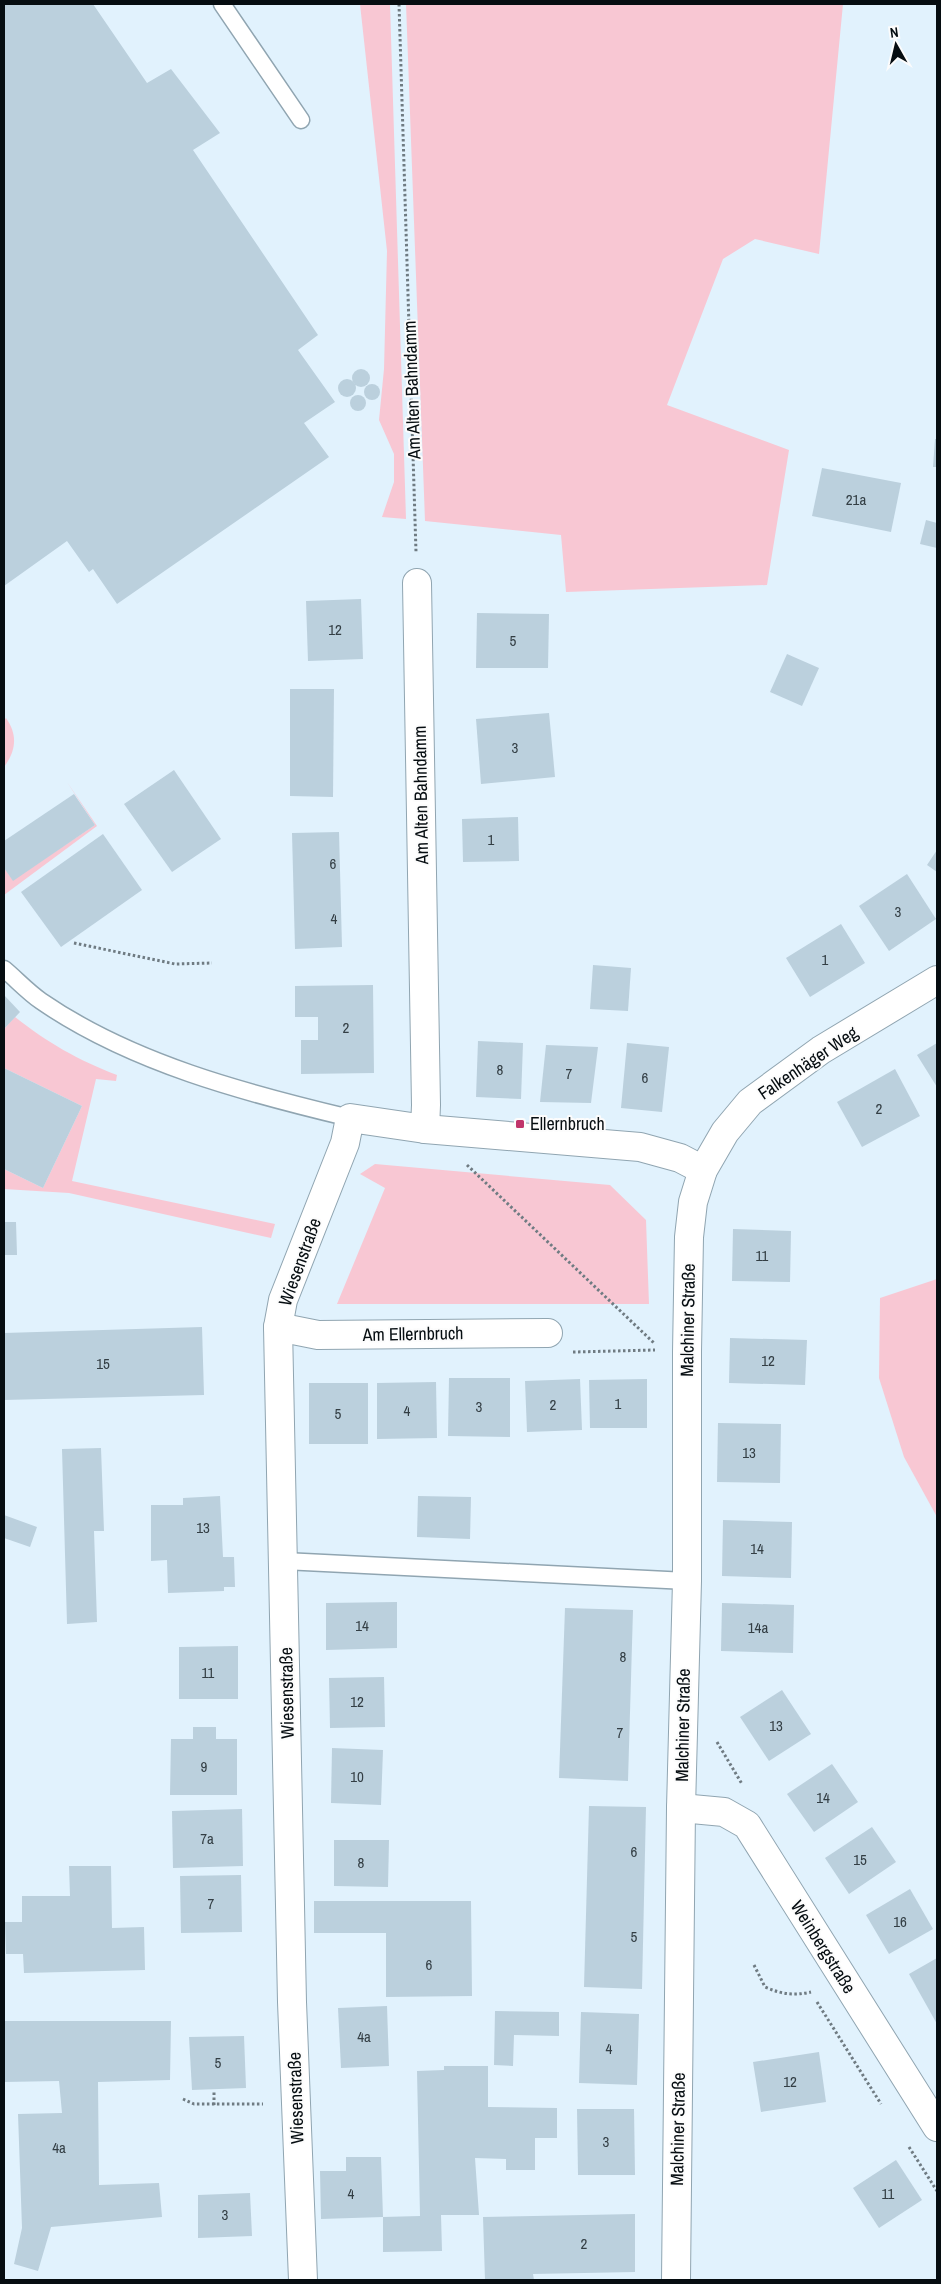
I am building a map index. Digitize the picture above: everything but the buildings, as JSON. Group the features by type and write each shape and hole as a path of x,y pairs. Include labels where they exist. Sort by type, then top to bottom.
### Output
{"street":[{"name":"Am Alten Bahndamm","path":"417,583 425,1129"},
{"name":"Falkenhäger Weg","path":"703,1170 725,1132 750,1102 821,1050 937,980"},
{"path":"350,1118 425,1129 640,1147 680,1158 703,1170"},
{"name":"Wiesenstraße","path":"303,2280 292,2002 278,1328 284,1300 345,1143 350,1118"},
{"name":"Malchiner Straße","path":"676,2280 689,1237 693,1202 703,1170"},
{"name":"Am Ellernbruch","path":"278,1328 318,1335 548,1333"},
{"name":"Weinbergstraße","path":"681,1808 724,1812 747,1826 937,2128"}],"lane":[{"path":"222,4 301,120"},
{"path":"4,968 40,1000 89,1031 138,1053 272,1100 350,1118"},
{"path":"284,1561 686,1581"}],"path":[{"name":"Am Alten Bahndamm","path":"399,4 417,583"},
{"path":"74,943 175,964 212,963"},
{"path":"470,1132 466,1166 662,1350 556,1352 548,1333"},
{"path":"714,1737 745,1787"},
{"path":"754,1965 765,1987 779,1993 797,1995 811,1992"},
{"path":"806,1984 886,2111"},
{"path":"214,2090 214,2105"},
{"path":"183,2099 194,2104 214,2105 296,2104"},
{"path":"906,2143 937,2191"}],"shaded area":[{"path":"360,4 390,4 406,519 382,517 394,482 394,454 379,420 384,369 387,251"},
{"path":"406,4 843,4 819,254 755,239 723,259 667,405 789,450 767,585 566,592 561,535 425,521"},
{"path":"6,718 10,724 14,743 11,755 4,767 4,720"},
{"path":"67,782 97,826 4,895 4,868 13,880 95,825"},
{"path":"15,1017 39,1035 64,1050 117,1075 116,1081 96,1079 72,1181 275,1224 271,1238 69,1193 4,1189 4,1169 43,1188 82,1106 4,1068 4,1029"},
{"path":"375,1164 610,1185 646,1220 649,1304 337,1304 385,1188 360,1174"},
{"path":"937,1279 937,1517 904,1457 879,1378 880,1298"}],"place":[{"name":"Ellernbruch","path":"520,1124"}]}
